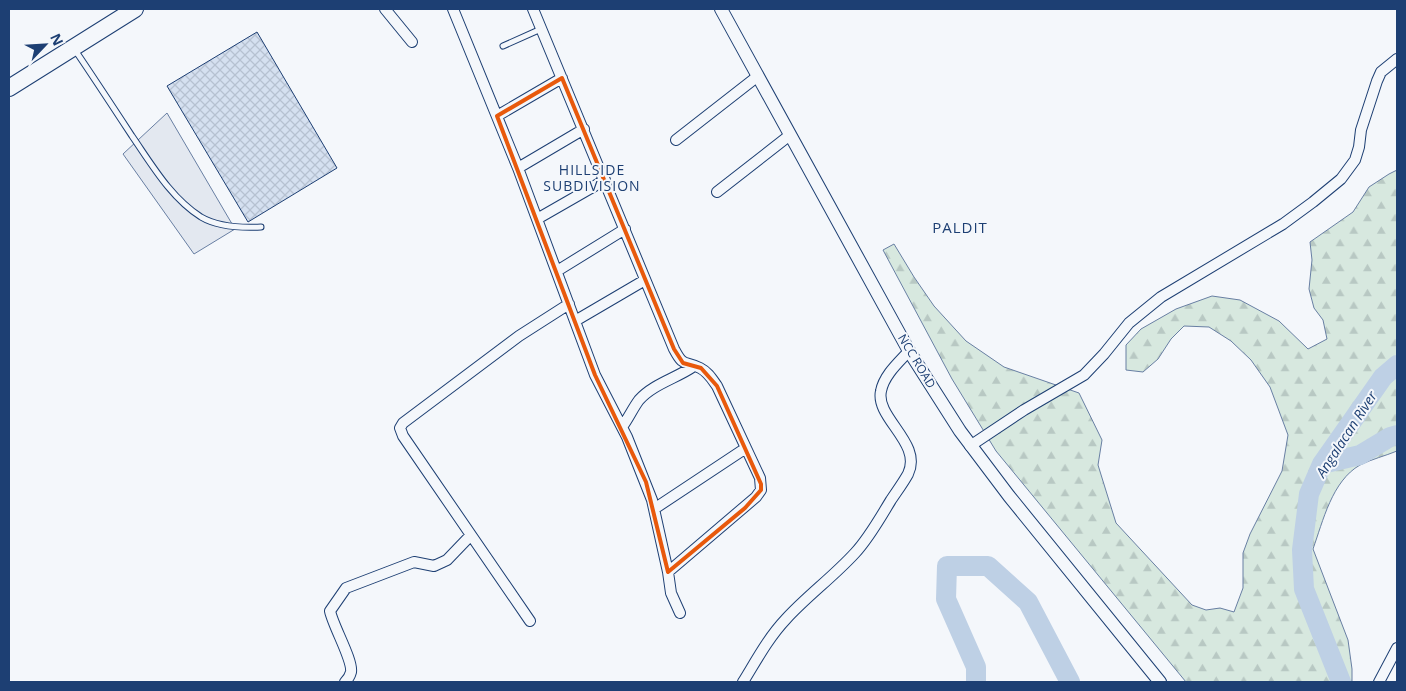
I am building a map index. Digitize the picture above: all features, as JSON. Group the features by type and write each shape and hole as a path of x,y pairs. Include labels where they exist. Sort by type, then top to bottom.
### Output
{"highway":[{"path":"9,88 135,9"}],"street":[{"path":"385,9 412,42"},
{"path":"453,9 518,168 595,375 622,427 646,482 654,509 671,593 680,614"},
{"path":"533,9 605,180 660,318 679,358 683,363 701,368 711,376 760,478 761,490 745,508 668,572"},
{"name":"NCC ROAD","path":"721,9 909,351 970,446 1156,678"},
{"path":"970,446 1024,410 1084,374 1129,323 1161,297 1282,224 1341,179 1355,160 1361,130 1381,72 1397,59"},
{"path":"676,140 758,76"},
{"path":"497,116 562,78"},
{"path":"518,168 584,129"},
{"path":"717,192 790,135"},
{"path":"537,219 605,180"},
{"path":"557,271 625,229"},
{"path":"575,321 646,280"},
{"path":"530,621 403,436 400,428 403,422 512,342 569,304"},
{"path":"743,682 785,620 855,553 878,522 909,472 911,459 907,445 886,413 880,391 888,375 909,351"},
{"path":"622,427 639,400 654,388 680,376 694,366"},
{"path":"654,509 746,448"},
{"path":"345,682 351,674 351,666 332,621 330,611 346,588 414,562 434,566 446,560 471,535"},
{"path":"1378,682 1397,648"}],"lane":[{"path":"503,46 542,29"},
{"path":"74,47 160,178 181,201 202,217 216,223 241,228 261,227"}],"highlighted area":[{"path":"562,78 674,349 683,363 701,368 717,386 761,484 761,490 745,508 668,572 646,482 595,375 497,116"}],"green space":[{"path":"1397,170 1397,451 1360,465 1342,481 1330,502 1313,549 1348,640 1352,682 1186,682 996,451 952,379 883,250 894,244 934,306 966,341 1004,367 1079,393 1102,440 1098,465 1116,523 1192,605 1206,610 1220,608 1234,612 1243,588 1243,553 1250,534 1282,471 1288,435 1270,387 1251,360 1231,341 1209,327 1184,326 1171,339 1158,359 1143,372 1126,370 1126,345 1141,329 1176,309 1212,296 1240,300 1279,321 1308,349 1327,339 1323,320 1314,308 1309,289 1312,260 1310,242 1353,212 1369,187"}],"shaded area":[{"path":"167,113 235,229 194,254 123,154"}],"building":[{"path":"257,32 337,168 248,222 167,86"}],"waterway":[{"name":"Angalacan River","path":"1341,682 1304,589 1302,550 1309,494 1322,464 1383,377 1397,365"},
{"path":"1322,464 1360,455 1390,437 1397,435"},
{"name":"Angalacan River","path":"976,682 976,667 946,599 947,566 988,566 1028,602 1070,682"}],"district":[{"name":"HILLSIDE SUBDIVISION","path":"592,177"},
{"name":"PALDIT","path":"960,227"}]}
